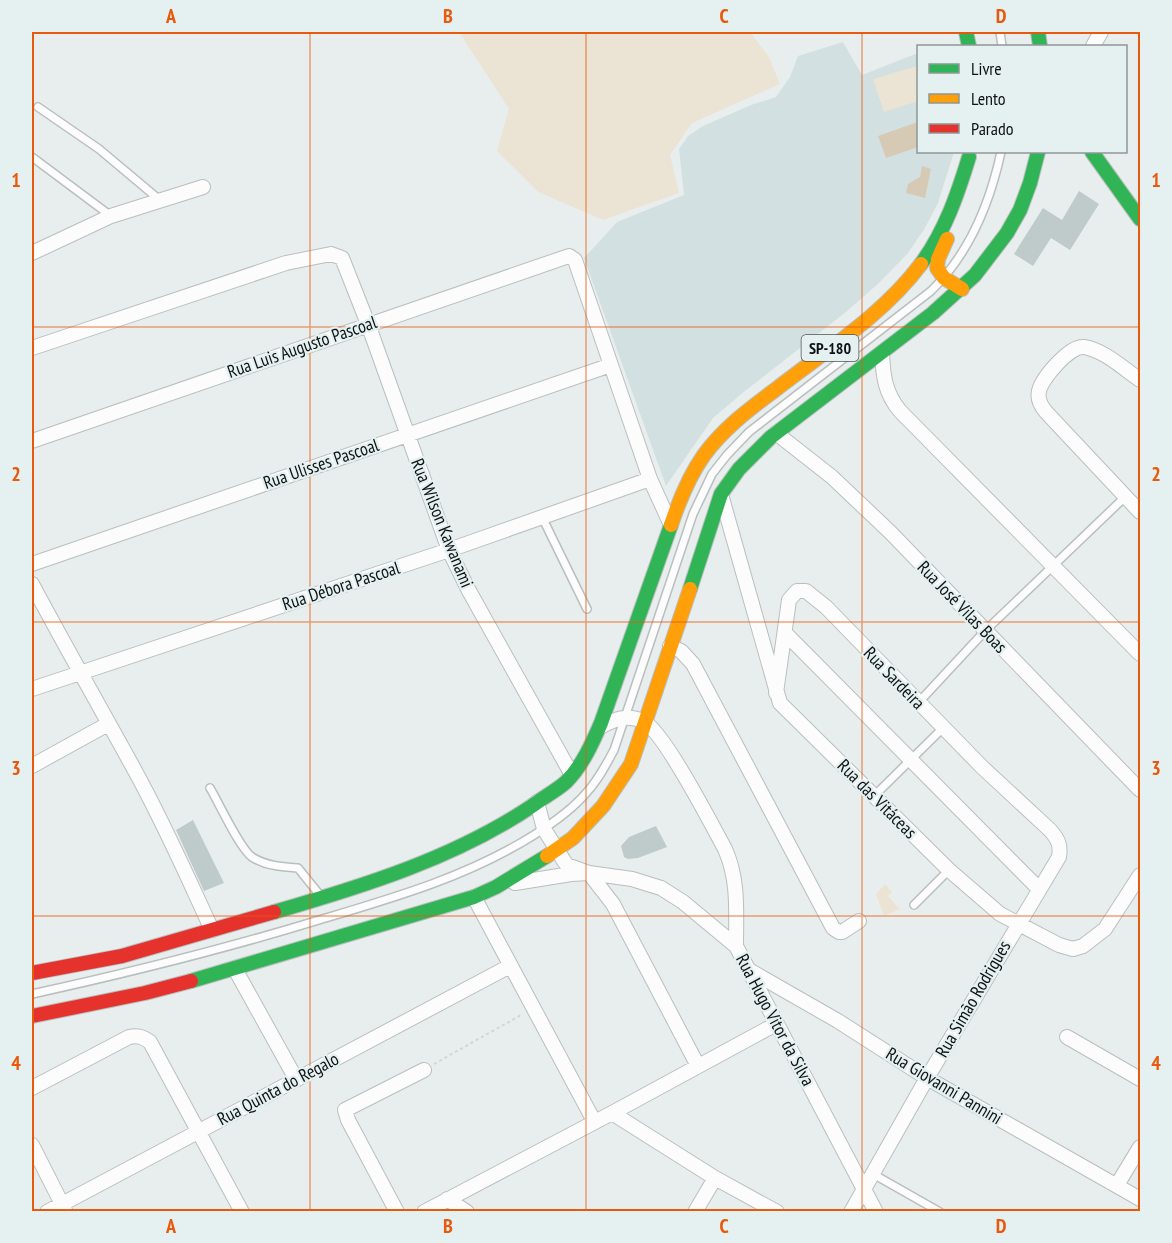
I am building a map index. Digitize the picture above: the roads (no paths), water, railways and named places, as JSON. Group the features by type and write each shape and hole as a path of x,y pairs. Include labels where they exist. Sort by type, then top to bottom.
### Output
{"main road":[{"path":"1093,153 1140,219"},
{"path":"962,289 944,278 937,268 937,262 964,201 970,178 970,154"},
{"name":"SP-180","path":"671,525 703,456 724,431 888,302 928,254 946,225 970,154"},
{"path":"32,1016 145,993 235,969 474,897 496,887 556,851 573,838 603,806 631,764 721,494 734,474 745,459 776,432 882,353 962,289 981,270 1001,246 1020,209 1036,158"},
{"path":"32,973 122,956 364,886 463,846 565,783 599,728 671,525"}],"street":[{"path":"32,253 111,216 202,187"},
{"name":"Rua Wilson Kawanami","path":"32,348 286,263 332,254 342,258 449,550 468,589 572,774"},
{"name":"Rua Luis Augusto Pascoal","path":"32,441 564,256 573,258 611,365"},
{"path":"1140,380 1100,354 1085,347 1078,347 1065,355 1041,385 1039,392 1041,406 1046,412 1140,512"},
{"path":"882,353 885,385 894,404 1140,654"},
{"path":"611,365 650,479 671,525"},
{"name":"Rua Ulisses Pascoal","path":"32,564 611,365"},
{"name":"Rua José Vilas Boas","path":"776,432 832,477 890,532 1097,743 1140,790"},
{"name":"Rua Débora Pascoal","path":"32,689 449,550 650,479"},
{"name":"Rua das Vitáceas","path":"721,494 776,693 783,709 949,870 1000,915 1069,948 1077,948 1096,938 1105,929 1140,875"},
{"path":"659,499 683,496"},
{"path":"32,584 134,768 163,824 212,930"},
{"name":"Rua Sardeira","path":"776,693 789,600 798,591 806,591 826,607 944,728 1056,836 1060,849"},
{"path":"785,633 1039,889"},
{"path":"670,646 686,655 693,664 833,928 842,932 859,921"},
{"path":"599,728 627,716 646,722 670,753 732,865 736,888 736,946"},
{"path":"32,766 108,724"},
{"name":"Rua Hugo Vitor da Silva","path":"537,802 544,829 567,865 589,873 632,879 661,888 683,902 736,946 876,1212"},
{"name":"Rua Simão Rodrigues","path":"851,1212 927,1078 1059,857 1060,849"},
{"path":"589,873 613,904 698,1066"},
{"name":"Rua Hugo Vitor da Silva","path":"496,887 555,876 589,873"},
{"path":"474,897 594,1121"},
{"name":"Rua Quinta do Regalo","path":"47,1212 64,1208 200,1131 510,966"},
{"path":"235,969 296,1079"},
{"name":"Rua Giovanni Pannini","path":"749,970 838,1021 927,1078 1140,1198"},
{"path":"424,1212 776,1024"},
{"path":"32,1088 129,1037 137,1035 144,1037 150,1042 200,1131 242,1212"},
{"path":"1067,1037 1140,1079"},
{"path":"397,1212 348,1120 345,1110 424,1070"},
{"path":"612,1113 715,1178 777,1212"},
{"path":"32,1145 64,1208"},
{"path":"1116,1185 1140,1147"},
{"path":"695,1212 715,1178"},
{"path":"447,1199 467,1212"}],"lane":[{"path":"38,107 99,149 161,201"},
{"path":"32,994 242,944 414,891 490,860 544,829 568,811 587,792 614,750 693,514 712,474 749,432 931,291 944,278 966,247 985,209 1001,153"},
{"path":"32,157 111,216"},
{"path":"918,702 985,631 1125,496"},
{"path":"542,517 587,609"},
{"path":"874,796 944,728"},
{"path":"210,788 251,856 274,866 298,868 322,898"},
{"path":"914,906 949,870"},
{"path":"873,1174 940,1212"}]}
